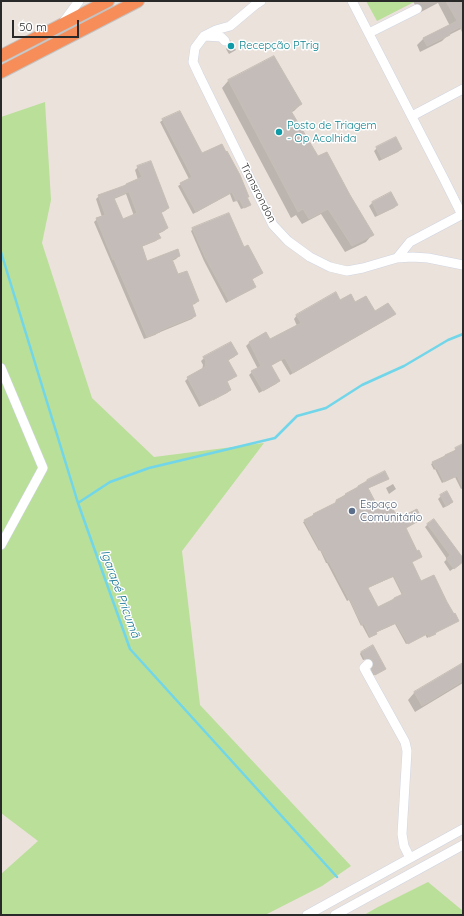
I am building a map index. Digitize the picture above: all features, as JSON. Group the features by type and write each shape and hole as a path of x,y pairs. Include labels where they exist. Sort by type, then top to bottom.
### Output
{"highway":[{"path":"1,56 108,1"},
{"path":"1,72 138,1"}],"street":[{"path":"61,25 79,1"},
{"path":"204,36 216,30 230,26 261,1"},
{"path":"352,1 462,214 410,242 397,258"},
{"path":"369,33 417,9"},
{"path":"204,36 221,37 225,41"},
{"name":"Transrondon","path":"204,36 195,48 193,62 273,225 288,241 310,257 330,267 347,271 397,258 412,257 428,258 463,265"},
{"path":"412,116 463,89"},
{"path":"1,368 43,468 1,545"},
{"path":"368,664 364,668 405,742 407,751 402,834 404,846 410,858"},
{"path":"307,915 463,829"},
{"path":"335,915 463,845"},
{"path":"374,878 380,890"}],"green space":[{"path":"366,1 416,1 377,21"},
{"path":"45,102 51,200 42,243 92,398 154,457 264,443 182,551 200,705 351,866 322,886 265,915 1,915 1,874 38,841 1,813 1,117"},
{"path":"428,882 463,911 463,915 364,915 378,907"}],"building":[{"path":"446,1 463,1 463,33 460,27 449,33 450,35 427,46 423,38 457,21"},
{"name":"Posto de Triagem - Op Acolhida","path":"274,56 302,104 291,111 318,156 327,152 374,235 352,246 328,209 309,219 303,209 298,212 228,80"},
{"path":"180,111 202,153 222,144 240,175 251,205 244,208 239,199 236,201 232,192 196,212 180,183 192,177 162,119"},
{"path":"396,137 402,149 382,159 376,147"},
{"path":"151,161 169,208 161,212 168,228 158,233 161,238 142,246 147,261 178,249 180,256 172,259 178,274 187,271 199,301 192,304 196,316 147,337 96,218 105,215 98,195 126,185 142,177 137,166","holes":["129,192 137,213 123,219 114,198"]},
{"path":"391,192 398,205 378,215 372,202"},
{"path":"229,213 244,247 248,245 263,273 252,279 256,287 229,301 206,259 192,228"},
{"path":"336,292 340,300 351,294 355,302 366,296 375,311 388,303 396,314 293,373 285,358 271,365 280,381 263,391 251,371 261,366 249,342 266,332 270,339 301,323 296,315"},
{"path":"231,342 238,354 228,360 237,376 227,381 231,390 202,405 187,377 205,367 206,361 203,357"},
{"path":"463,444 463,489 457,476 444,482 437,468 436,469 432,462 456,450 455,448"},
{"path":"385,471 389,479 368,488 378,507 389,501 399,518 417,509 422,519 406,528 417,551 419,550 422,557 412,562 421,581 434,575 447,602 459,621 435,633 436,634 429,637 427,634 408,644 396,623 376,632 377,634 370,637 304,520 337,502 336,500 346,495 345,494","holes":["394,576 403,594 378,607 368,588"]},
{"path":"447,491 453,502 446,506 440,495"},
{"path":"434,519 463,558 463,562 454,569 446,559 450,555 427,524"},
{"path":"373,645 386,669 375,675 371,669 374,665 372,660 369,658 365,659 361,652"},
{"path":"463,663 463,681 422,706 414,692"}],"waterway":[{"name":"Igarapé Pricumã","path":"1,252 78,503 130,649 337,877"},
{"path":"78,503 110,482 149,468 275,438 297,416 326,408 362,385 404,366 448,340 463,334"}],"place":[{"name":"Recepção PTrig","path":"231,46"},
{"name":"Posto de Triagem - Op Acolhida","path":"279,132"},
{"name":"Espaço Comunitário","path":"352,511"}]}
